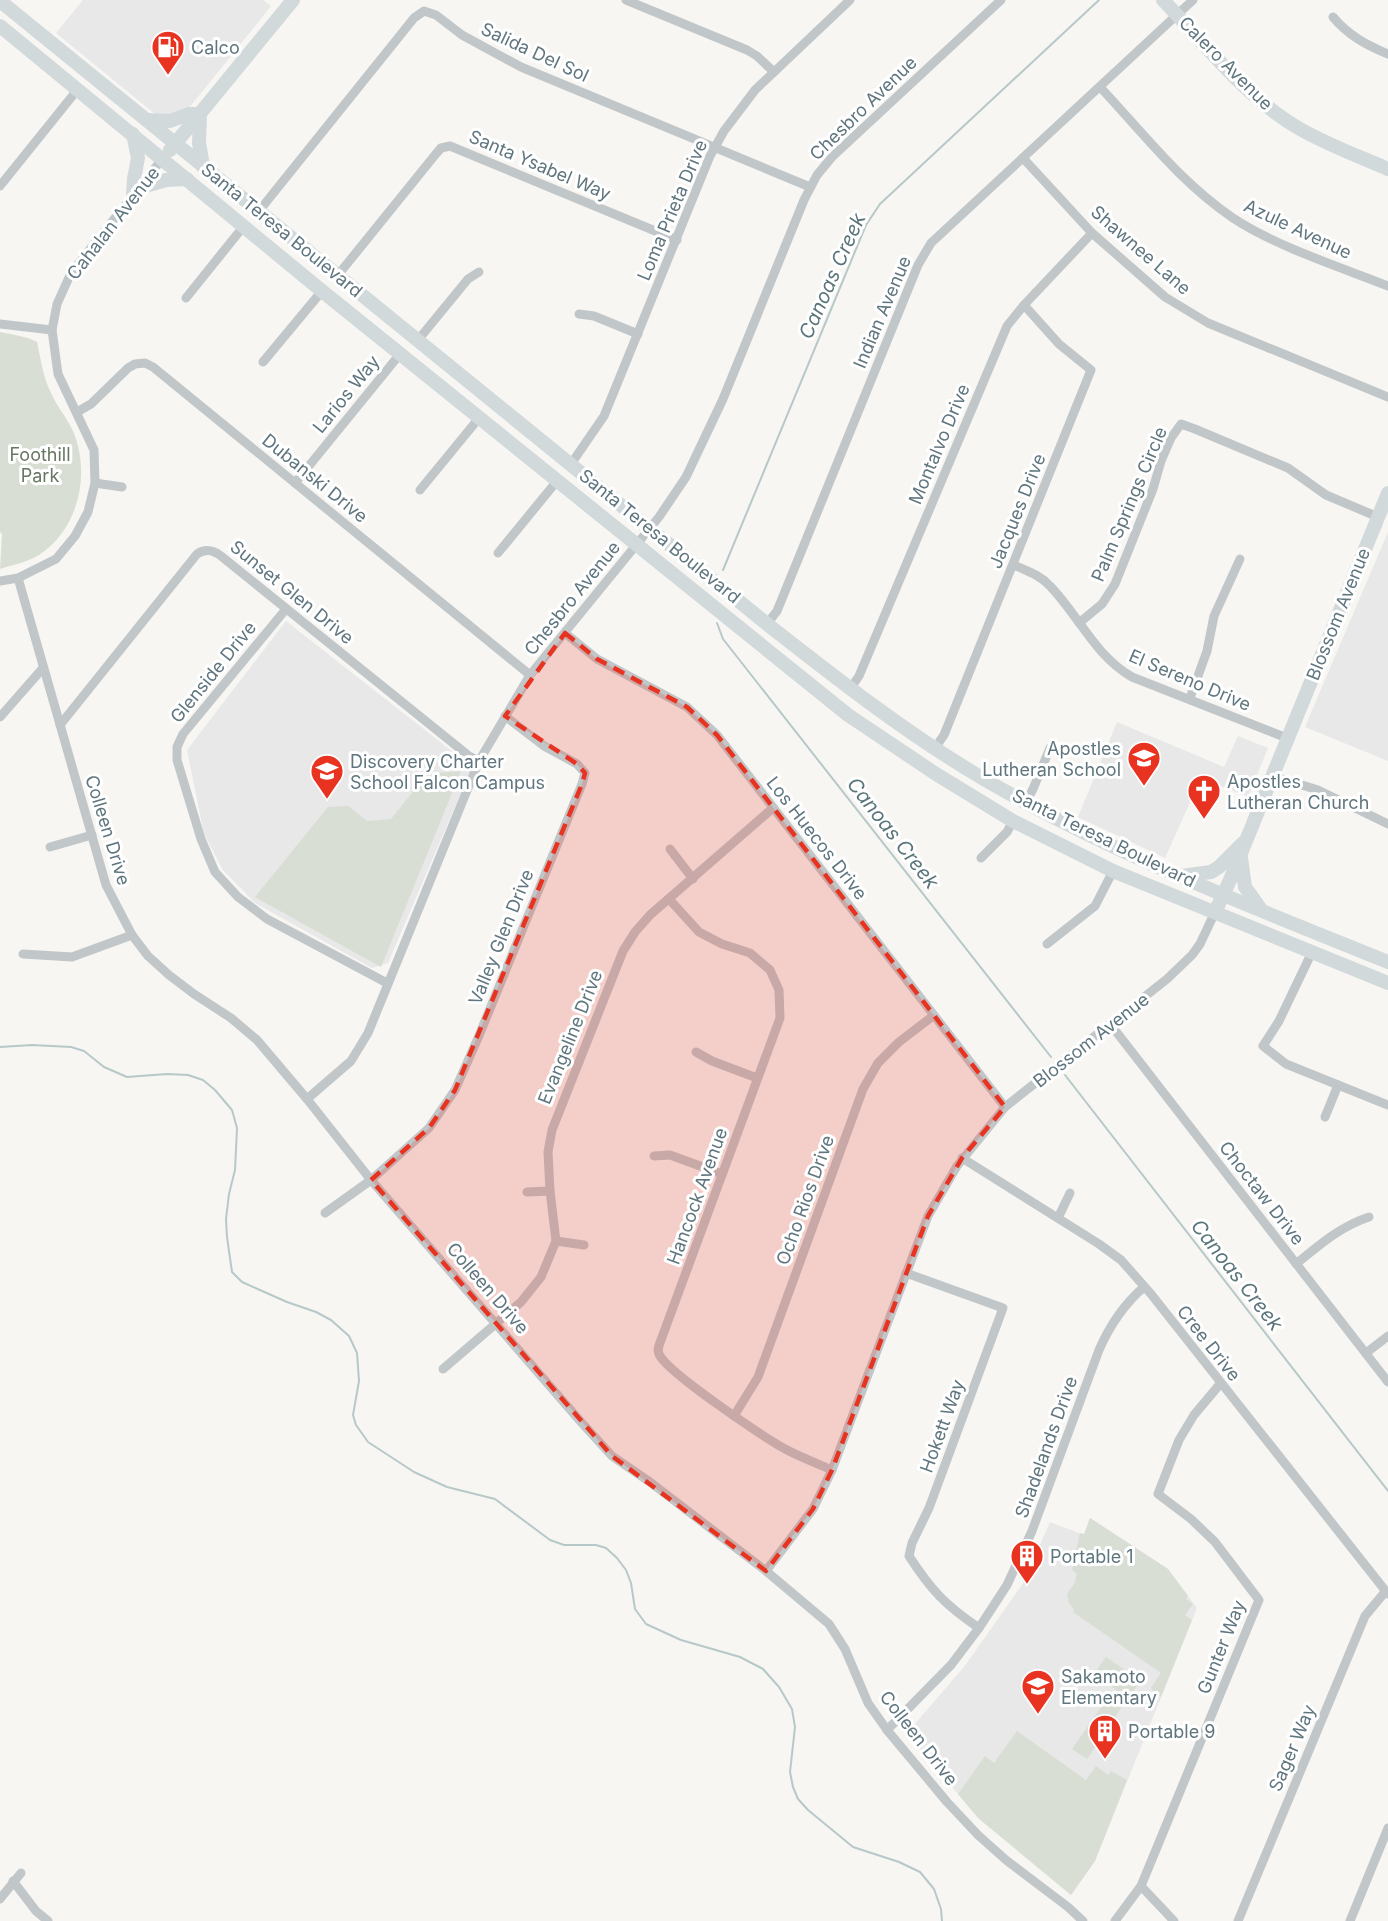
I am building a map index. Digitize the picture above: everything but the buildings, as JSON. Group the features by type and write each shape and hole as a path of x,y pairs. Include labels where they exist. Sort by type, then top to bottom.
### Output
{"main road":[{"name":"Cahalan Avenue","path":"163,159 293,0"},
{"name":"Calero Avenue","path":"1163,0 1240,82 1268,106 1307,133 1388,169"},
{"name":"Santa Teresa Boulevard","path":"6,5 767,624 850,689 935,748 1026,802 1094,837 1223,895 1388,962"},
{"name":"Santa Teresa Boulevard","path":"0,26 478,418 848,715 936,774 1013,821 1113,871 1388,983"},
{"path":"147,120 170,121 189,114 200,114 199,143 203,166"},
{"path":"133,134 138,158 134,178 136,191 166,180 187,179"},
{"name":"Blossom Avenue","path":"1215,912 1388,493"},
{"path":"1179,876 1211,872 1219,867 1246,839"},
{"path":"1241,853 1245,887 1262,910"}],"street":[{"path":"626,0 747,50 758,56 774,72"},
{"name":"Loma Prieta Drive","path":"571,464 604,416 715,147 740,107 850,0"},
{"name":"Chesbro Avenue","path":"307,1099 351,1060 368,1033 479,761 505,716 530,675 650,528 686,477 723,399 817,174 832,157 1001,0"},
{"name":"Indian Avenue","path":"767,624 777,610 918,265 932,243 1193,0"},
{"name":"Salida Del Sol","path":"259,211 414,18 424,11 436,15 462,35 521,67 810,187"},
{"path":"1333,17 1341,27 1362,43 1388,54"},
{"name":"Azule Avenue","path":"1100,87 1180,176 1234,219 1279,242 1388,286"},
{"path":"0,186 78,89"},
{"name":"Santa Ysabel Way","path":"338,275 435,154 441,148 450,146 677,240"},
{"name":"Shawnee Lane","path":"1023,158 1092,233 1165,297 1208,323 1388,397"},
{"name":"Cahalan Avenue","path":"0,581 18,579 56,559 75,536 88,512 95,483 94,450 58,374 52,330 57,304 71,273 163,159"},
{"path":"186,298 243,227"},
{"name":"Montalvo Drive","path":"850,689 859,676 1007,326 1092,233"},
{"path":"418,340 468,279 479,272"},
{"path":"263,362 322,291"},
{"name":"Jacques Drive","path":"935,748 944,735 1091,370 1059,344 1024,305"},
{"path":"579,314 594,316 638,334"},
{"path":"0,324 52,330"},
{"name":"Larios Way","path":"295,483 400,354"},
{"name":"Dubanski Drive","path":"77,412 99,398 135,364 145,363 153,367 530,675"},
{"path":"420,490 478,418"},
{"name":"Palm Springs Circle","path":"1079,623 1102,604 1115,584 1154,489 1161,461 1180,424 1288,468 1326,495 1378,517"},
{"path":"498,553 557,481"},
{"path":"95,483 122,487"},
{"name":"Sunset Glen Drive","path":"60,725 202,550 215,552 468,756 479,761"},
{"path":"1190,698 1207,651 1214,616 1240,559"},
{"name":"El Sereno Drive","path":"1014,565 1035,574 1050,586 1118,669 1132,677 1287,738"},
{"name":"Colleen Drive","path":"18,579 106,885 132,935 148,956 194,994 231,1018 257,1040 371,1180 612,1456 650,1482 766,1571 829,1624 845,1649 868,1703 887,1730 947,1802 978,1835 1006,1860 1083,1921"},
{"name":"Glenside Drive","path":"286,609 183,734 177,747 177,760 215,872 238,897 267,919 387,983"},
{"name":"Los Huecos Drive","path":"565,633 597,659 687,707 717,735 1005,1107"},
{"path":"0,717 43,668"},
{"name":"Valley Glen Drive","path":"371,1180 429,1128 455,1090 582,784 585,773 578,764 544,746 505,716"},
{"path":"1026,802 1050,748"},
{"path":"1273,776 1318,790 1388,824"},
{"name":"Evangeline Drive","path":"443,1369 522,1302 541,1277 555,1241 548,1152 552,1130 623,951 635,932 650,915 773,808"},
{"path":"981,858 1007,831 1013,821"},
{"path":"50,847 92,835"},
{"path":"669,849 693,879"},
{"path":"1047,944 1095,906 1113,871"},
{"name":"Hancock Avenue","path":"669,899 699,932 722,944 750,953 770,970 779,990 780,1018 658,1347 659,1355 692,1386 734,1416 789,1451 832,1470"},
{"name":"Blossom Avenue","path":"766,1571 813,1509 832,1470 928,1216 962,1158 1005,1107 1111,1025 1167,979 1192,955 1215,912"},
{"path":"23,954 72,957 132,935"},
{"path":"1312,952 1279,1021 1263,1046 1286,1064 1388,1106"},
{"name":"Ocho Rios Drive","path":"734,1416 758,1377 863,1089 878,1063 899,1042 933,1016"},
{"name":"Choctaw Drive","path":"1111,1025 1388,1382"},
{"path":"696,1052 712,1061 757,1078"},
{"path":"1325,1117 1338,1085"},
{"path":"654,1156 670,1155 722,1174"},
{"name":"Cree Drive","path":"962,1158 1121,1260 1387,1593"},
{"path":"326,1212 371,1180"},
{"path":"527,1192 550,1191"},
{"path":"1058,1218 1070,1193"},
{"path":"1296,1264 1338,1231 1369,1217"},
{"path":"555,1241 584,1245"},
{"name":"Hokett Way","path":"906,1273 1003,1308 909,1556 935,1593 949,1607 979,1628"},
{"name":"Shadelands Drive","path":"887,1730 951,1665 1002,1593 1024,1549 1110,1326 1119,1312 1144,1287"},
{"path":"1366,1353 1388,1336"},
{"name":"Gunter Way","path":"1114,1921 1141,1886 1259,1600 1215,1542 1191,1519 1158,1494 1179,1440 1194,1415 1221,1384"},
{"name":"Sager Way","path":"1238,1921 1365,1616 1387,1593"},
{"path":"1350,1921 1388,1828"},
{"path":"0,1899 21,1873"},
{"path":"13,1881 36,1911 48,1921"},
{"path":"1141,1886 1174,1921"}],"highlighted area":[{"path":"565,633 597,659 687,707 717,735 1005,1107 962,1158 928,1216 832,1470 813,1509 766,1571 612,1456 371,1180 429,1128 455,1090 582,784 585,773 577,764 505,716"}],"shaded area":[{"path":"83,0 263,0 271,6 189,108 173,118 155,114 56,33"},
{"path":"1388,532 1388,761 1305,727"},
{"name":"Discovery Charter School Falcon Campus","path":"286,621 472,767 388,963 372,968 255,903 223,870 204,834 187,750"},
{"name":"Apostles Lutheran School","path":"1117,722 1224,767 1238,736 1268,748 1248,797 1201,778 1165,858 1078,817"},
{"name":"Sakamoto Elementary","path":"1090,1518 1168,1569 1197,1608 1095,1861 1071,1895 978,1818 907,1733 964,1667 1024,1582 1050,1522 1084,1535"}],"green space":[{"name":"Foothill Park","path":"0,332 37,342 46,382 73,431 81,464 81,482 72,515 64,531 53,544 39,555 0,569 2,534 0,532"},
{"path":"461,771 381,967 255,897 328,807 348,806 367,821 391,819 425,777 435,776 438,773"},
{"path":"1090,1518 1168,1569 1188,1596 1186,1599 1193,1604 1185,1615 1192,1620 1161,1697 1151,1688 1161,1673 1073,1612 1074,1609 1069,1603 1067,1594 1077,1574 1072,1570 1080,1533 1084,1534"},
{"path":"1106,1657 1141,1681 1128,1698 1094,1674"},
{"path":"1109,1696 1123,1705 1087,1759 1072,1749"},
{"path":"1017,1731 1086,1780 1096,1766 1108,1775 1111,1771 1127,1780 1095,1861 1071,1895 978,1818 958,1794 985,1756 994,1763"}],"waterway":[{"name":"Canoas Creek","path":"723,570 866,225 880,204 1099,0"},
{"name":"Canoas Creek","path":"717,623 723,639 1051,1057"},
{"path":"0,1047 32,1045 71,1047 84,1051 104,1067 127,1077 188,1075 203,1080 215,1090 232,1110 237,1128 235,1170 226,1219 232,1272 242,1282 331,1320 349,1336 357,1353 359,1381 353,1415 356,1425 368,1442 414,1472 447,1487 495,1499 550,1540 564,1545 596,1545 606,1548 626,1570 631,1583 635,1609 646,1624 681,1640 740,1657 763,1669 779,1687 792,1709 795,1727 790,1772 798,1799 853,1847 899,1862 920,1872 934,1889 941,1909 942,1921"},
{"name":"Canoas Creek","path":"1065,1075 1388,1491"}],"place":[{"name":"Calco","path":"168,76"},
{"name":"Apostles Lutheran School","path":"1144,787"},
{"name":"Discovery Charter School Falcon Campus","path":"327,800"},
{"name":"Apostles Lutheran Church","path":"1204,820"},
{"name":"Portable 1","path":"1027,1585"},
{"name":"Sakamoto Elementary","path":"1038,1715"},
{"name":"Portable 9","path":"1105,1760"}]}
